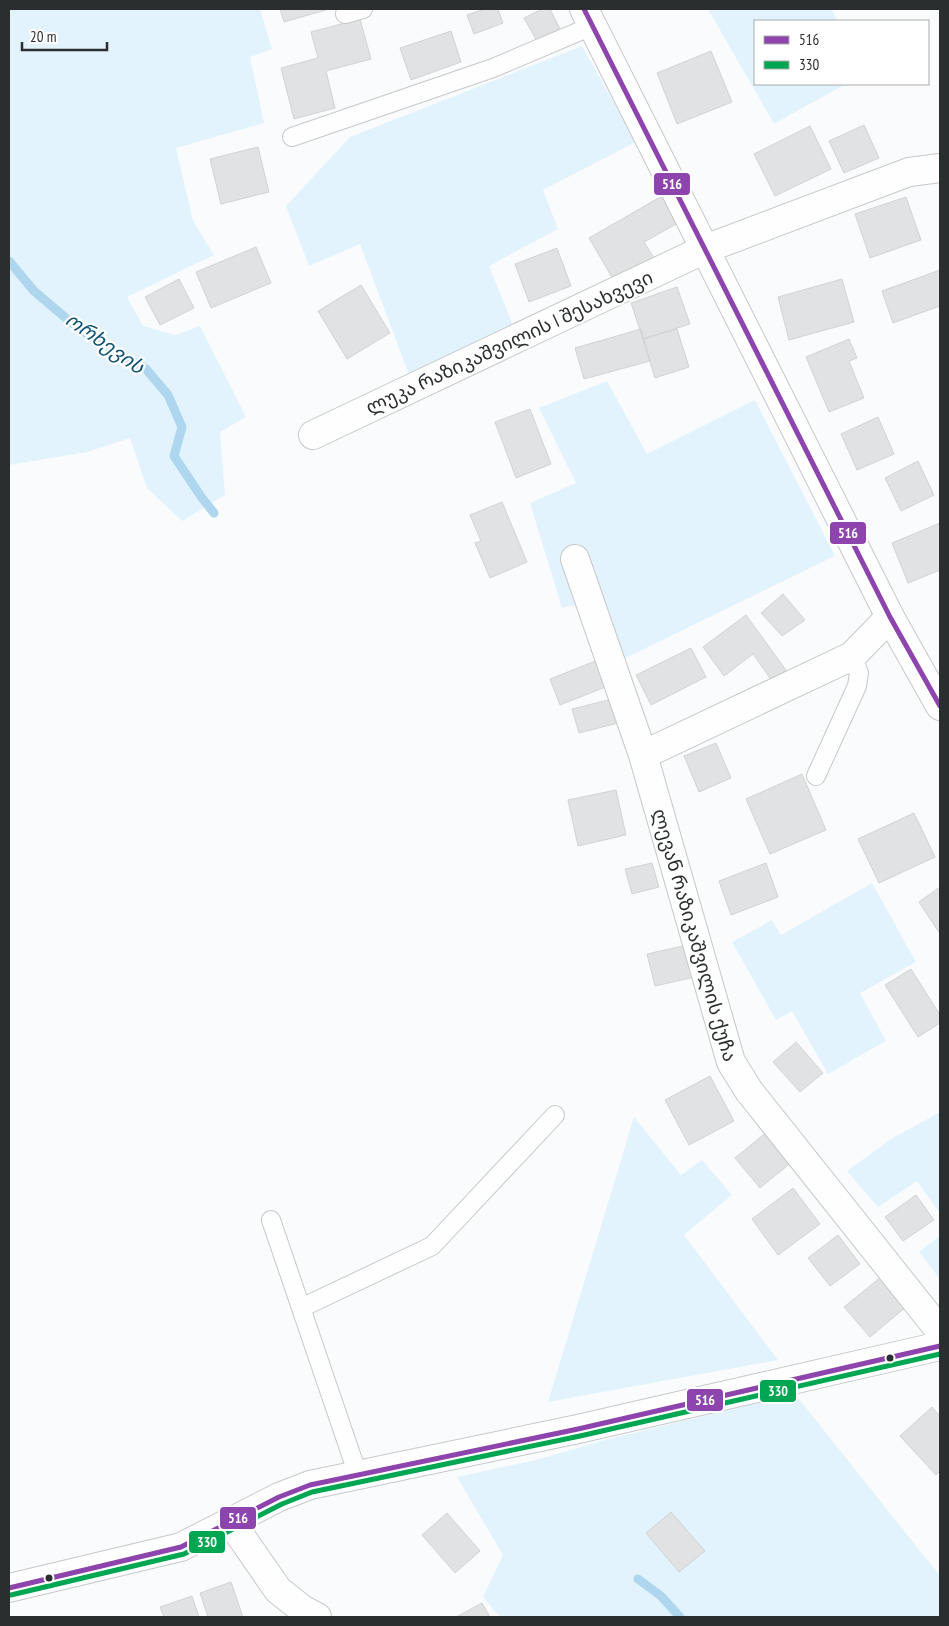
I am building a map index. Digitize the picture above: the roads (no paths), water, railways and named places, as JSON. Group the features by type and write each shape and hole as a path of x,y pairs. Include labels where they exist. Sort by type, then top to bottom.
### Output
{"street":[{"path":"588,17 890,617 940,706"},
{"name":"ლუკა რაზიკაშვილის I შესახვევი","path":"313,435 705,249 909,172 940,168"},
{"name":"ლევან რაზიკაშვილის ქუჩა","path":"575,558 643,756 730,1062 748,1091 940,1331"},
{"path":"643,756 852,656 890,617"},
{"path":"9,1588 181,1547 279,1497 310,1485 578,1429 940,1346"},
{"path":"231,1522 278,1590 317,1617"}],"lane":[{"path":"345,14 363,9"},
{"path":"292,137 493,68 588,17"},
{"path":"816,776 857,686 859,673 852,656"},
{"path":"301,1308 432,1246 555,1115"},
{"path":"272,1220 358,1475"}],"waterway":[{"name":"ორხევის","path":"9,261 34,291 67,319 103,345 146,369 168,395 182,427 174,456 214,513"},
{"name":"ორხევის","path":"638,1579 661,1596 680,1617"}]}
